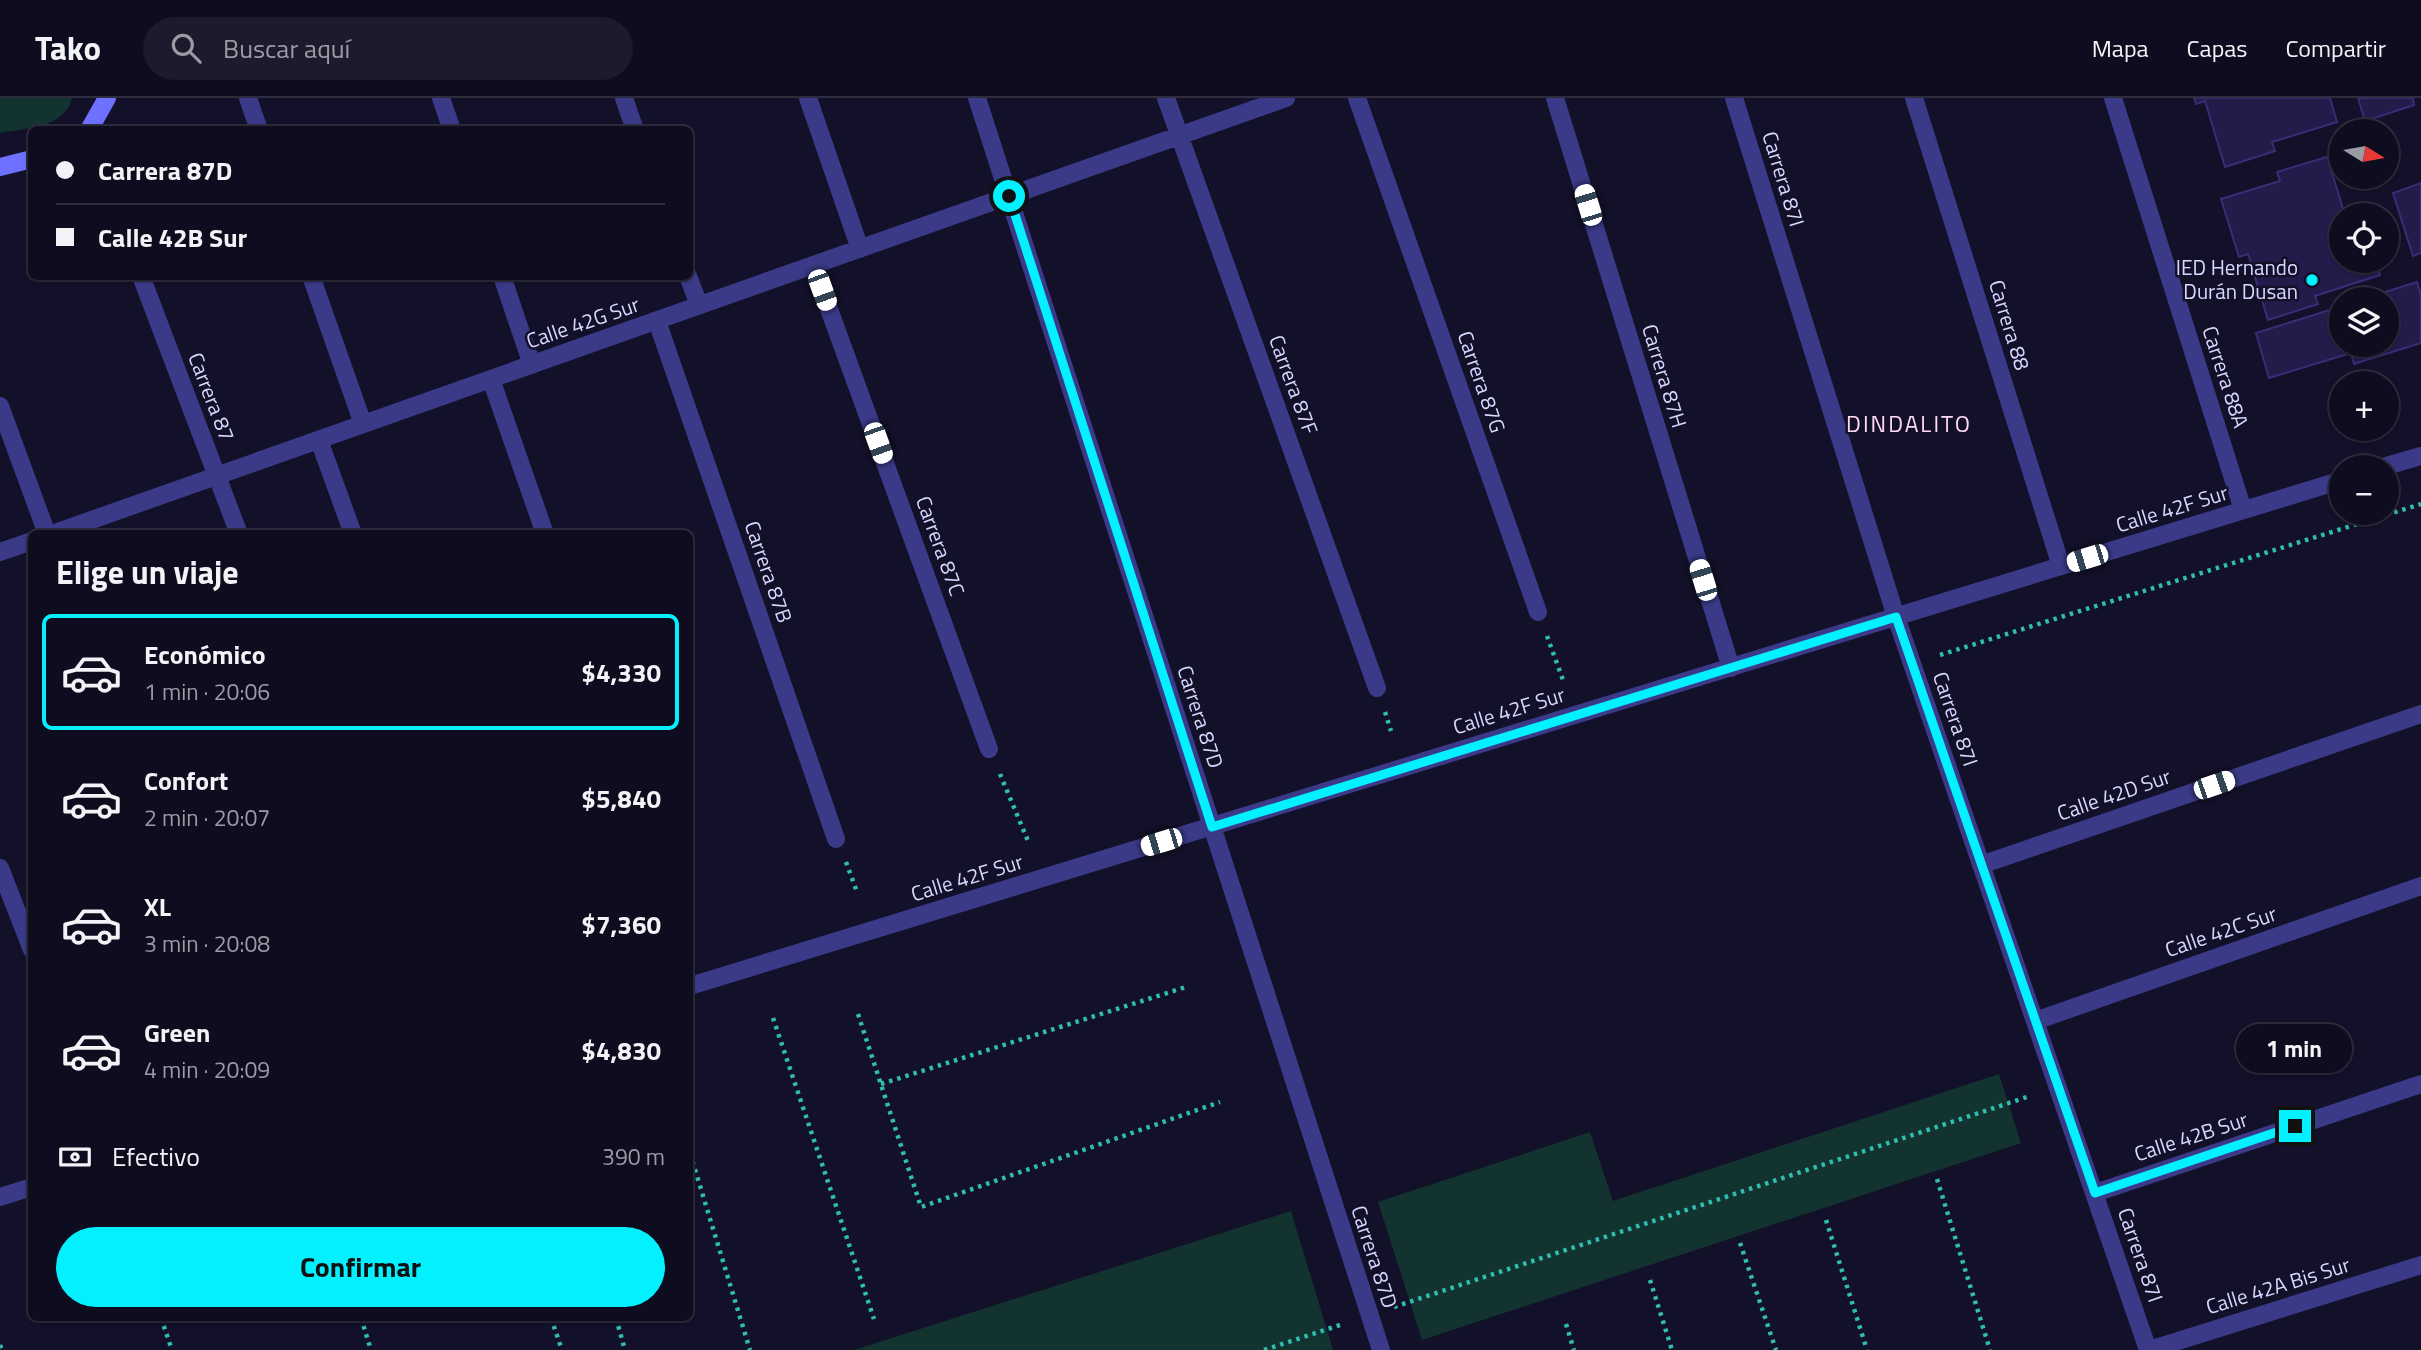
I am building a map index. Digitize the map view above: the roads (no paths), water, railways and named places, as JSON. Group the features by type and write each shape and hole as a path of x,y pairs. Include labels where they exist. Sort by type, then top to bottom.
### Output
{"main road":[{"path":"91,126 107,98"},
{"path":"0,167 28,160"}],"street":[{"path":"248,98 258,126"},
{"path":"441,98 451,126"},
{"path":"624,98 634,126"},
{"path":"808,98 860,249"},
{"name":"Carrera 87D","path":"977,98 1381,1350"},
{"name":"Carrera 87F","path":"1166,98 1377,688"},
{"name":"Calle 42G Sur","path":"62,530 1286,98"},
{"name":"Carrera 87G","path":"1357,98 1538,612"},
{"name":"Carrera 87H","path":"1555,98 1731,668"},
{"name":"Carrera 87I","path":"1734,98 1896,617 2149,1350"},
{"name":"Carrera 88","path":"1914,98 2061,566"},
{"name":"Carrera 88A","path":"2113,98 2243,510"},
{"name":"Carrera 87C","path":"813,265 989,749"},
{"name":"Carrera 87","path":"143,280 237,530"},
{"path":"312,280 363,424"},
{"path":"503,280 532,365"},
{"path":"690,280 699,305"},
{"name":"Carrera 87B","path":"657,321 836,839"},
{"path":"491,379 544,530"},
{"path":"0,406 48,530"},
{"path":"319,440 351,530"},
{"path":"2399,462 2421,456"},
{"name":"Calle 42F Sur","path":"693,985 2329,484"},
{"path":"0,552 28,542"},
{"name":"Calle 42D Sur","path":"1982,865 2421,714"},
{"path":"0,868 28,940"},
{"name":"Calle 42C Sur","path":"2035,1021 2421,886"},
{"name":"Calle 42B Sur","path":"2095,1193 2421,1084"},
{"path":"0,1197 28,1188"},
{"name":"Calle 42A Bis Sur","path":"2149,1350 2421,1265"}],"place":[{"name":"IED Hernando Durán Dusan","path":"2312,280"}],"district":[{"name":"DINDALITO","path":"1909,424"}]}
